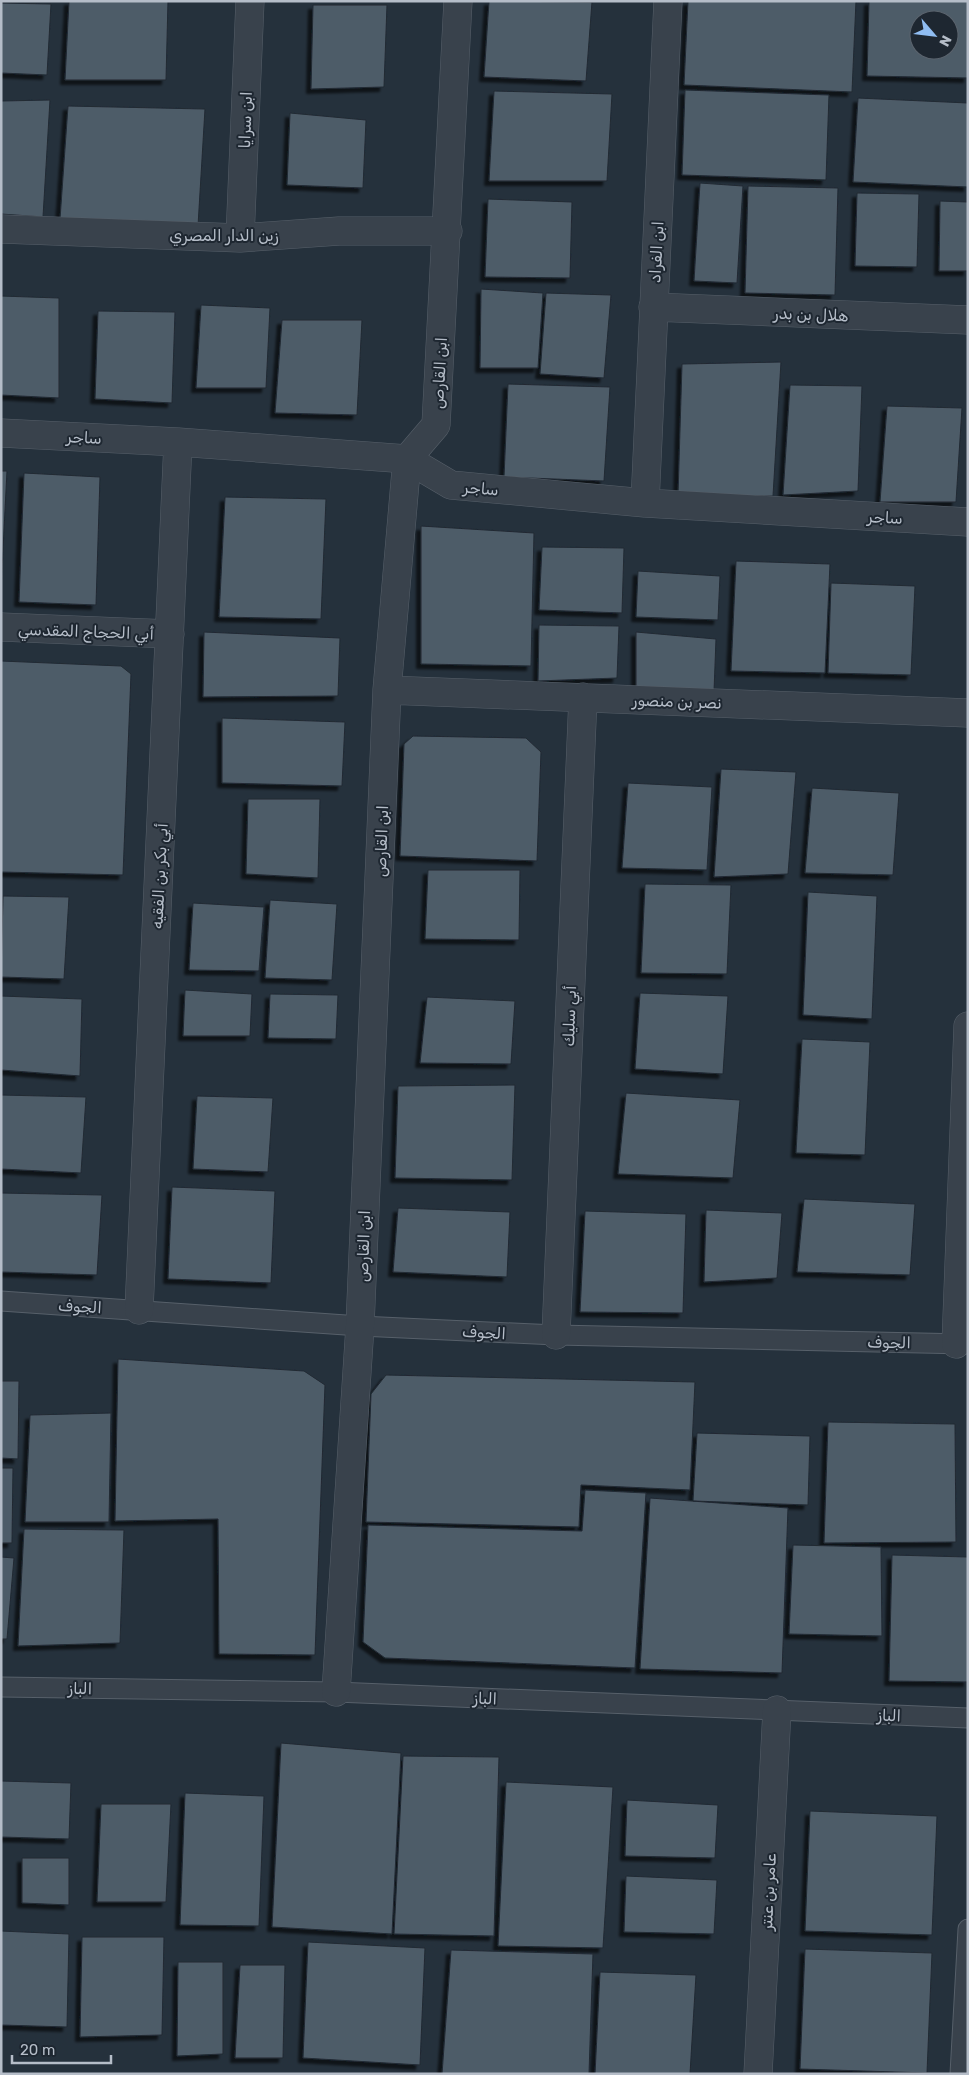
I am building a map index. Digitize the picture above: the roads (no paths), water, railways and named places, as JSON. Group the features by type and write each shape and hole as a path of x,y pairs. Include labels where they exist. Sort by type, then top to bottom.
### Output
{"street":[{"name":"ابن سرايا","path":"240,238 250,1"},
{"name":"ابن القارص","path":"336,1692 360,1326 387,690 407,459 436,424 448,231 458,1"},
{"name":"ابن الفراد","path":"645,503 668,1"},
{"name":"زين الدار المصري","path":"1,230 240,238 339,231 448,231"},
{"name":"هلال بن بدر","path":"654,308 968,320"},
{"name":"ساجر","path":"1,433 178,442 407,459 451,485 645,503 968,522"},
{"name":"أبي بكر بن الفقيه","path":"139,1310 178,442"},
{"name":"أبي الحجاج المقدسي","path":"1,627 170,634"},
{"name":"نصر بن منصور","path":"387,690 968,713"},
{"name":"أبي سليك","path":"556,1335 583,697"},
{"path":"962,1344 968,1026"},
{"name":"عامر بن عنتر","path":"758,2074 777,1710"}],"lane":[{"name":"الجوف","path":"1,1302 360,1326 556,1335 962,1344"},
{"name":"الباز","path":"1,1687 336,1692 968,1718"},
{"path":"960,2074 968,1929"}]}
